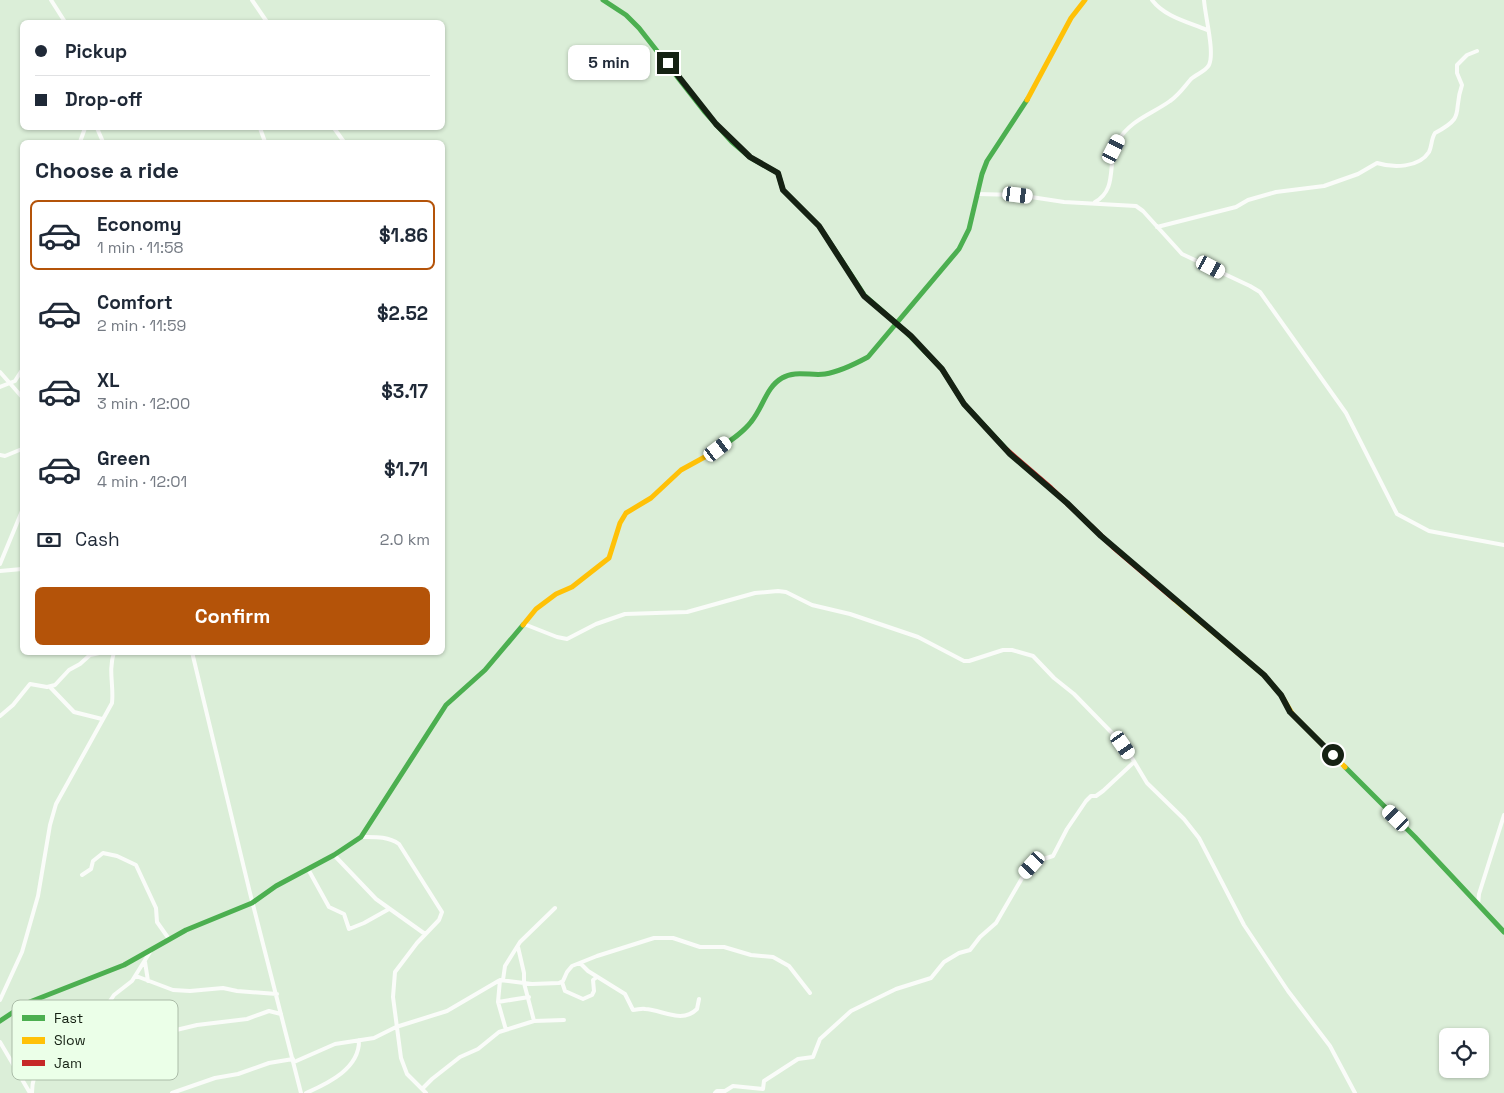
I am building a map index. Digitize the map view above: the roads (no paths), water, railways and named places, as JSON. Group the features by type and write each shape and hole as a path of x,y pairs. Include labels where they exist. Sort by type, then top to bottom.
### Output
{"street":[{"path":"51,0 64,20"},
{"path":"252,0 266,20"},
{"path":"603,0 626,15 639,28 712,120 741,150 757,162 778,173 783,190 819,226 864,296 942,369 964,404 1010,454 1067,503 1101,536 1264,675 1281,695 1293,716 1415,837 1504,932"},
{"path":"35,1000 124,965 150,952 169,939 212,918 252,902 276,886 334,855 361,837 446,705 485,670 523,624 549,598 577,584 609,558 620,523 626,512 651,498 681,470 708,456 746,428 753,420 765,397 777,382 790,375 825,374 865,360 959,249 969,229 987,161 1007,128 1021,111 1069,20 1085,0"},
{"path":"1152,0 1158,8 1170,15 1207,30"},
{"path":"1093,203 1102,198 1109,188 1114,149 1124,133 1143,116 1176,97 1190,80 1206,69 1211,58 1204,0"},
{"path":"1157,227 1236,207 1248,200 1276,192 1324,186 1358,174 1377,163 1391,166 1416,162 1429,152 1435,133 1446,128 1457,116 1457,100 1462,85 1457,74 1457,65 1467,55 1477,51"},
{"path":"977,194 1018,195 1064,202 1136,206 1143,211 1182,254 1260,292 1346,413 1397,514 1429,531 1504,545"},
{"path":"0,372 20,395"},
{"path":"0,387 10,384 20,373"},
{"path":"0,455 5,456 20,450"},
{"path":"0,564 20,516"},
{"path":"0,571 20,569"},
{"path":"523,624 532,626 557,638 567,639 625,614 687,612 755,593 769,591 783,592 812,605 856,616 918,637 966,661 1003,650 1012,650 1031,656 1103,723 1123,745 1133,763 1152,789 1184,819 1199,838 1244,925 1285,987 1330,1046 1355,1093"},
{"path":"50,687 90,655"},
{"path":"0,997 22,952 40,887 50,825 56,804 102,719 110,708 112,699 110,673 112,655"},
{"path":"193,655 252,902 301,1093"},
{"path":"0,716 13,705 30,684 50,687 74,712 102,719"},
{"path":"715,1093 717,1091 726,1091 733,1086 763,1089 765,1079 771,1075 798,1059 812,1057 824,1036 858,1007 896,988 931,978 944,962 958,953 970,950 980,937 996,923 1025,873 1037,861 1053,856 1067,828 1090,797 1096,796 1103,791 1133,763"},
{"path":"1478,905 1479,894 1504,815"},
{"path":"361,837 394,840 403,849 442,912 439,920 395,971 393,997 396,1027 405,1070 426,1093"},
{"path":"82,875 91,869 93,861 103,853 117,856 136,865 156,908 157,922 169,939"},
{"path":"334,855 364,888 389,909 425,934"},
{"path":"308,869 329,907 344,914 349,929 389,909"},
{"path":"506,1030 498,1002 505,966 528,933 555,908"},
{"path":"598,977 593,980 592,995 583,999 565,991 562,982 569,969 580,963 629,944 654,938 673,938 700,947 724,947 773,957 790,966 810,993"},
{"path":"518,946 524,973 524,983 534,1021"},
{"path":"111,1000 136,976 150,952"},
{"path":"145,962 148,981"},
{"path":"580,963 588,971 625,994 633,1010 647,1009 686,1016 697,1009 699,999"},
{"path":"136,976 165,988 182,991 223,988 276,994"},
{"path":"172,1093 214,1078 238,1074 269,1063 293,1060 334,1044 374,1038 396,1027 447,1011 501,980 549,984 562,982"},
{"path":"498,1002 529,997"},
{"path":"178,1030 197,1025 247,1019 269,1011 282,1014"},
{"path":"0,1021 12,1013"},
{"path":"422,1089 460,1057 478,1049 496,1034 534,1021 564,1020"},
{"path":"306,1093 333,1079 354,1061 360,1050 359,1040"},
{"path":"0,1042 12,1062"},
{"path":"23,1080 31,1093"},
{"path":"31,1093 34,1080"}]}
